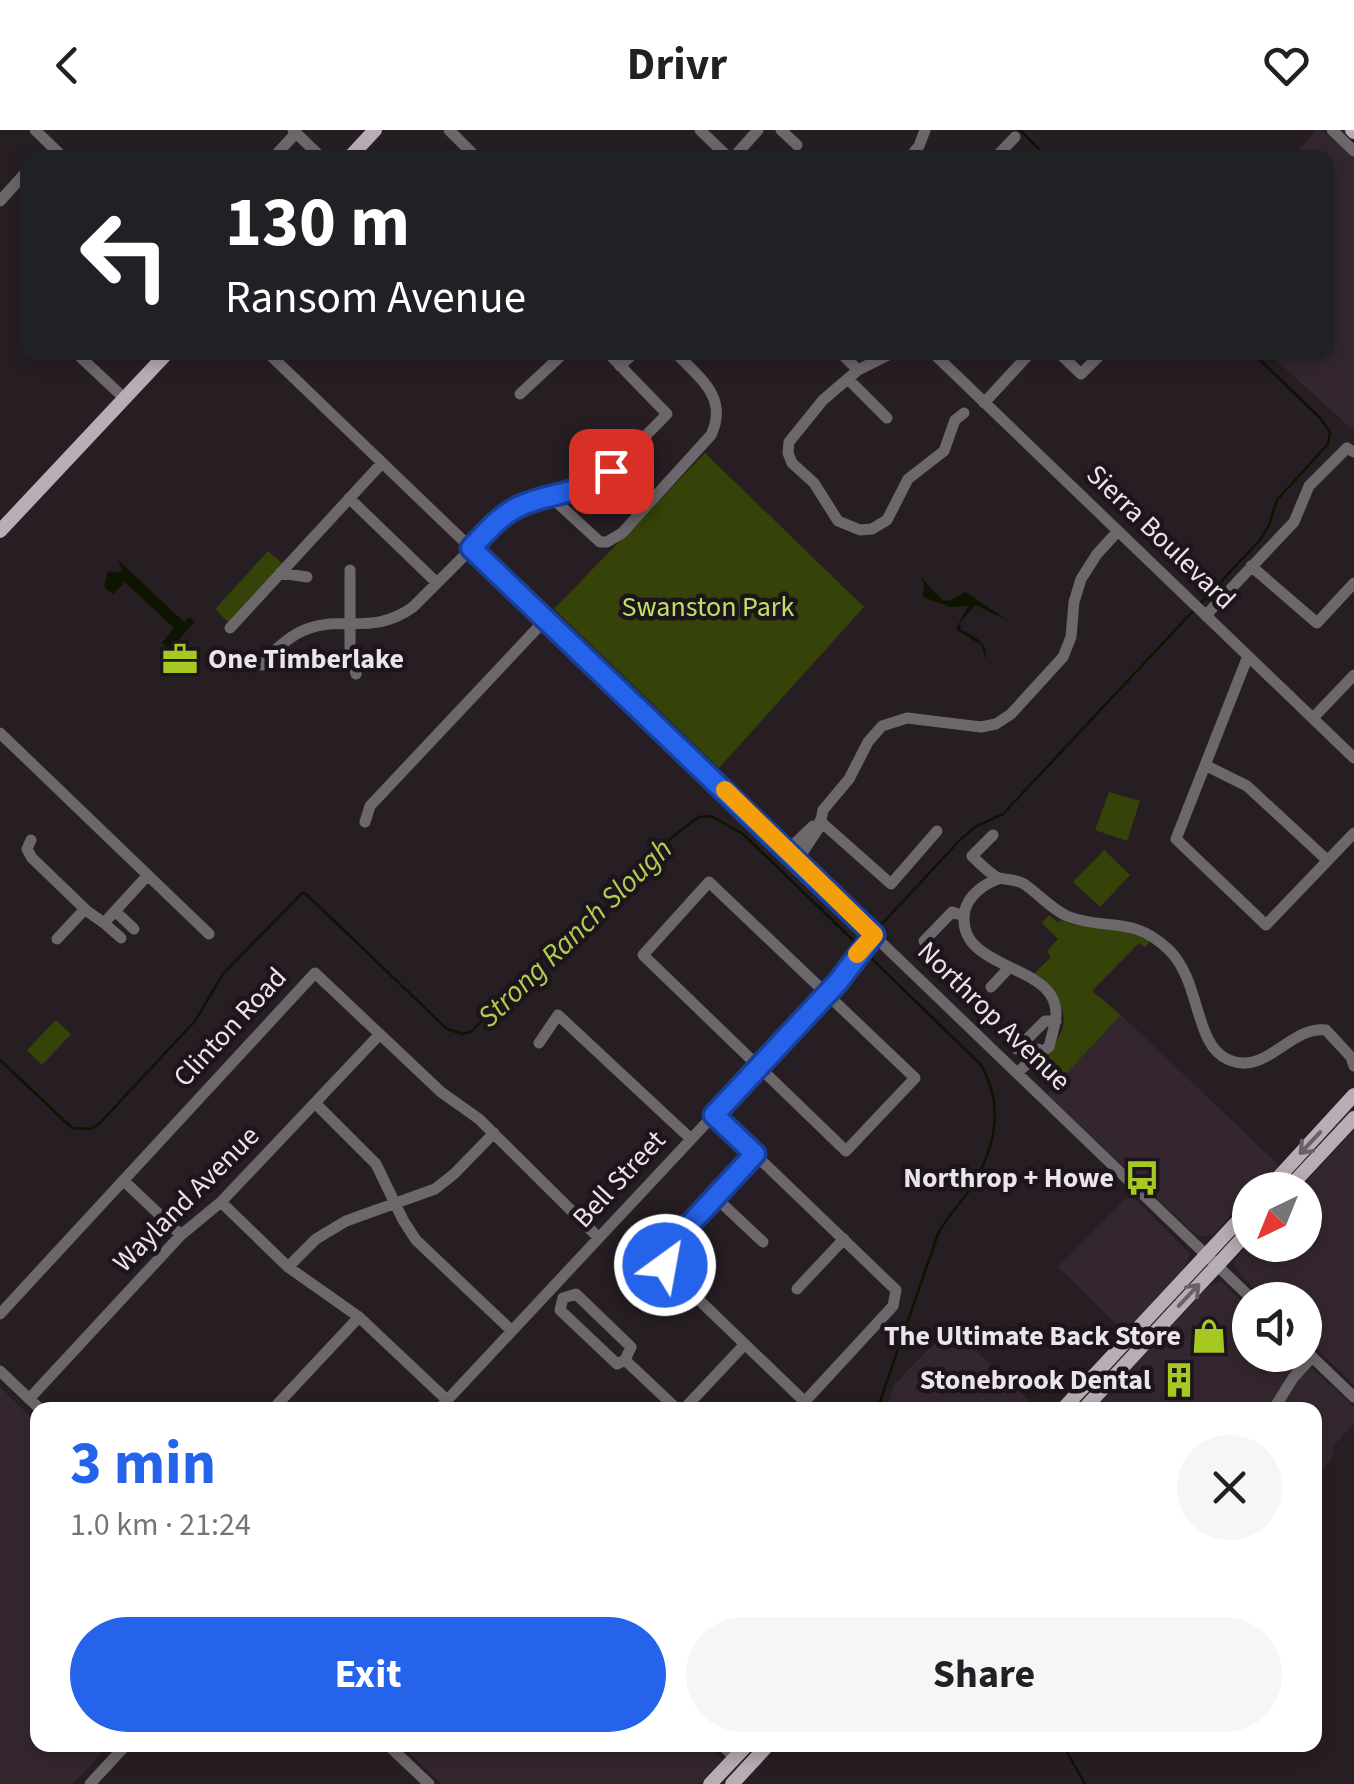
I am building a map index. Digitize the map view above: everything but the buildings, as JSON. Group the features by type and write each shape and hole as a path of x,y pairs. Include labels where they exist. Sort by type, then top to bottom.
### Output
{"main road":[{"path":"356,150 375,130"},
{"path":"0,531 160,360"},
{"path":"1283,1172 1354,1095"},
{"path":"1304,1172 1349,1123 1346,1118 1354,1109"},
{"path":"1090,1402 1232,1233"},
{"path":"1070,1402 1232,1244"},
{"path":"710,1784 741,1752"},
{"path":"732,1784 762,1752"},
{"path":"724,1784 734,1770 735,1758"}],"street":[{"path":"36,130 55,150"},
{"path":"449,130 469,150"},
{"path":"700,130 721,150"},
{"path":"738,150 758,130"},
{"path":"782,130 797,145"},
{"path":"1332,130 1354,151"},
{"path":"294,132 313,150"},
{"path":"1002,150 1014,137"},
{"path":"46,150 50,145"},
{"path":"0,201 20,179"},
{"path":"84,360 124,398"},
{"name":"Northrop Avenue","path":"275,360 1235,1282"},
{"path":"520,394 556,360"},
{"path":"262,665 294,633 320,623 378,622 414,608 505,515 522,505 580,490 603,478 666,414 615,360"},
{"path":"620,366 626,360"},
{"path":"552,497 600,542 622,533 711,435 718,418 711,390 682,360"},
{"path":"845,360 887,418"},
{"path":"879,360 853,374 823,400 808,423 792,436 788,448 792,463 814,483 830,512 846,526 868,530 887,520 908,478 944,451 958,416 1022,360"},
{"name":"Sierra Boulevard","path":"944,360 1354,758"},
{"path":"1066,360 1081,374 1095,360"},
{"path":"1201,610 1294,522 1309,486 1346,448 1354,452"},
{"path":"230,628 382,463"},
{"path":"349,498 437,584"},
{"path":"792,856 820,826 823,810 849,778 874,734 889,722 907,718 981,726 996,724 1012,714 1063,657 1071,638 1074,602 1081,579 1118,531"},
{"path":"1250,566 1317,623 1354,583"},
{"path":"350,570 350,654 356,674"},
{"path":"280,573 307,577"},
{"path":"364,822 370,806 545,620"},
{"path":"1248,656 1176,839 1266,925 1354,833"},
{"path":"1313,718 1354,675"},
{"path":"0,734 210,934"},
{"path":"1205,766 1247,786 1327,860"},
{"path":"820,821 891,884 937,830"},
{"path":"993,835 972,856 998,879"},
{"path":"32,840 28,846 30,855 121,938"},
{"path":"104,922 148,876"},
{"path":"1017,1073 1050,1047 1055,1005 1050,992 1037,982 991,959 974,942 964,916 975,893 998,879 1010,878 1064,915 1127,926 1165,946 1188,976 1210,1045 1226,1059 1246,1064 1258,1062 1309,1030 1326,1030 1353,1058"},
{"path":"709,882 915,1078 846,1151 759,1066 643,955 709,882"},
{"path":"57,939 85,909"},
{"path":"115,912 134,930"},
{"path":"924,942 952,912 964,916"},
{"name":"Bell Street","path":"445,1402 827,994 874,935"},
{"path":"991,987 1009,968"},
{"name":"Clinton Road","path":"0,1314 315,973 440,1092 494,1133 599,1238"},
{"path":"539,1042 558,1015 691,1139"},
{"path":"1018,1049 1045,1022 1056,1021"},
{"name":"Wayland Avenue","path":"30,1399 181,1236 222,1202 380,1034"},
{"path":"315,1103 376,1164 416,1240 512,1331"},
{"path":"714,1115 894,1286 897,1297 890,1310 805,1402"},
{"path":"288,1267 331,1229 362,1214 424,1194 445,1182 494,1133"},
{"path":"755,1154 667,1249 665,1265 797,1402"},
{"path":"125,1182 181,1236"},
{"path":"716,1197 763,1242"},
{"path":"222,1202 288,1267 359,1317 439,1402"},
{"path":"797,1290 844,1239"},
{"path":"552,1287 563,1298"},
{"path":"576,1294 631,1347 625,1360 617,1364 560,1310 563,1298 576,1294"},
{"path":"279,1402 359,1317"},
{"path":"689,1402 744,1344"},
{"path":"625,1360 672,1402"},
{"path":"1322,1367 1354,1397"},
{"path":"0,1371 33,1402"},
{"path":"1278,1402 1296,1372"},
{"path":"93,1783 120,1752"},
{"path":"395,1752 429,1784"},
{"path":"729,1752 735,1758"}],"shaded area":[{"path":"1316,130 1322,130 1354,157 1354,431 1276,360 1335,360 1335,150 1298,150"},
{"path":"118,560 184,622 190,617 195,622 169,650 162,643 174,628 125,582 113,594 104,587 108,571 122,570"},
{"path":"921,577 942,600 949,601 965,592 1009,621 975,605 960,623 961,630 983,645 986,659 981,645 956,629 968,606 950,607 923,597"},
{"path":"1121,1015 1281,1167 1276,1172 1232,1172 1232,1214 1213,1235 1197,1236 1047,1094"},
{"path":"1354,1130 1354,1385 1322,1354 1322,1282 1248,1282 1233,1262 1322,1262 1322,1172 1315,1172"},
{"path":"1130,1194 1190,1254 1180,1275 1126,1333 1058,1267"},
{"path":"1220,1281 1232,1292 1232,1372 1316,1372 1354,1407 1354,1423 1335,1444 1331,1461 1322,1471 1322,1402 1100,1402 1209,1286"},
{"path":"950,1327 1030,1402 889,1402 894,1385"},
{"path":"0,1387 30,1416 30,1752 103,1752 73,1784 0,1784"},
{"path":"408,1752 714,1752 722,1760 699,1784 442,1784"}],"green space":[{"name":"Swanston Park","path":"705,453 864,607 719,768 554,609"},
{"path":"268,551 282,563 228,622 215,609"},
{"path":"1109,792 1140,801 1127,841 1095,830"},
{"path":"1104,850 1130,875 1100,907 1073,882"},
{"path":"1049,915 1058,923 1060,920 1121,929 1150,941 1145,947 1139,943 1092,991 1121,1015 1052,1089 1032,1070 1054,1044 1064,1022 1057,1001 1033,975 1051,957 1047,951 1058,939 1042,923"},
{"path":"56,1020 71,1034 42,1065 27,1050"}],"waterway":[{"path":"1020,130 1040,150"},
{"path":"1199,605 1260,540 1277,500 1328,444 1330,432 1321,419 1260,360"},
{"path":"880,926 960,840 975,827 1003,814 1194,610"},
{"name":"Strong Ranch Slough","path":"0,1060 72,1128 91,1129 195,1021 223,974 302,893 447,1029 463,1034 472,1031 541,958 575,940 672,837 699,817 711,816 743,834 859,946"},
{"name":"Strong Ranch Slough","path":"865,952 981,1065 995,1112 986,1158 971,1188 938,1234 880,1402"},
{"name":"Strong Ranch Slough","path":"1067,1752 1085,1784"}],"slow traffic":[{"path":"725,790 874,935 857,954"}],"place":[{"name":"One Timberlake","path":"180,659"},
{"name":"Northrop + Howe","path":"1142,1178"},
{"name":"The Ultimate Back Store","path":"1209,1336"},
{"name":"Stonebrook Dental","path":"1179,1380"}],"route":[{"path":"611,471 580,490 516,508 471,548 874,935 838,982 714,1115 755,1154 667,1249 665,1265"}]}
